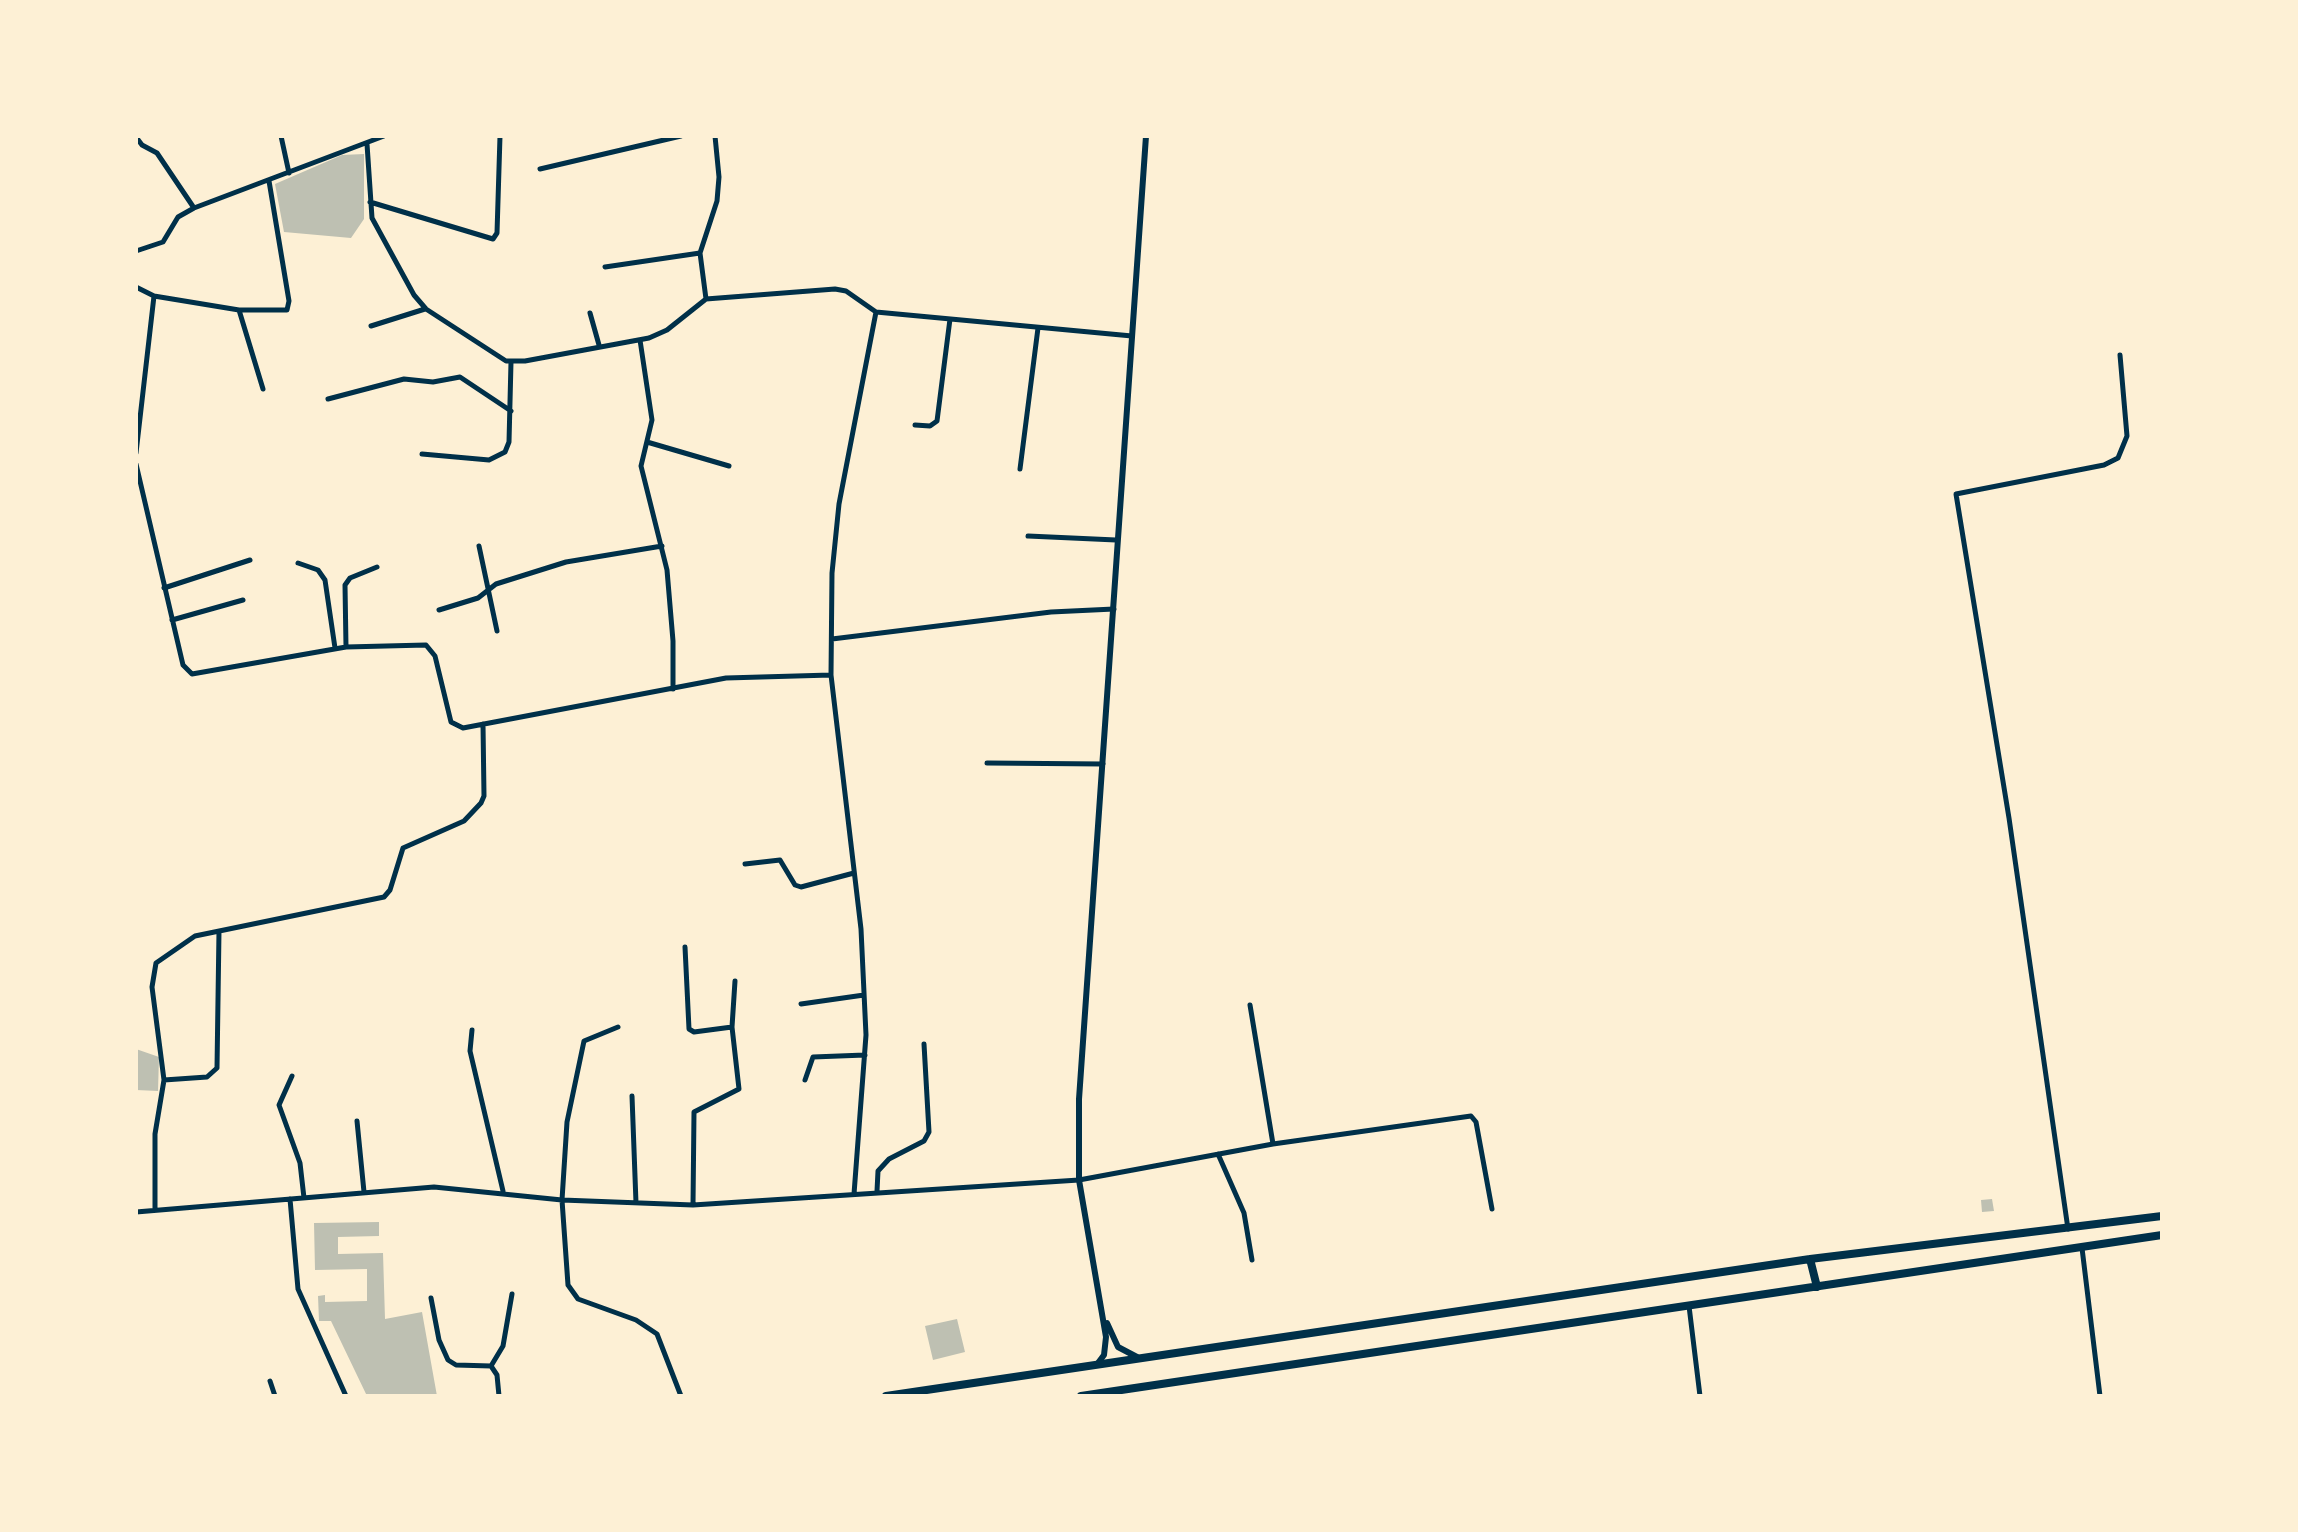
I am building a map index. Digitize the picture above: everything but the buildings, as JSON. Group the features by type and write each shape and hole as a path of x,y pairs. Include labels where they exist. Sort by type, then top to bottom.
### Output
{"highway":[{"path":"886,1396 1810,1259 2068,1230 2162,1216"},
{"path":"1081,1396 2162,1235"},
{"path":"1810,1259 1817,1287"}],"street":[{"path":"281,136 289,173"},
{"path":"136,251 163,242 178,217 194,208 384,136"},
{"path":"370,202 493,239 497,233 500,136"},
{"path":"540,169 681,136"},
{"path":"706,299 700,253 718,191 715,136"},
{"path":"1098,1363 1106,1346 1104,1316 1079,1180 1079,1099 1146,136"},
{"path":"136,137 142,145 157,153 194,208"},
{"path":"367,144 374,223 414,295 426,309 495,357 511,362 640,340 667,330 706,299 840,289 876,312 1132,336"},
{"path":"136,287 154,296 239,310 280,312 289,306 269,181"},
{"path":"605,267 700,253"},
{"path":"136,453 154,296"},
{"path":"371,326 426,309"},
{"path":"239,310 263,389"},
{"path":"854,1194 865,1055 864,995 854,873 831,675 832,573 839,504 876,312"},
{"path":"590,313 599,345"},
{"path":"915,425 930,426 937,421 950,319"},
{"path":"1020,469 1038,328"},
{"path":"640,340 652,420 641,466 662,546 672,617 673,689"},
{"path":"2068,1230 2009,818 1956,494 2104,465 2118,458 2127,436 2120,355"},
{"path":"422,454 495,459 508,447 511,362"},
{"path":"328,399 410,378 433,382 460,377 511,411"},
{"path":"647,442 729,466"},
{"path":"136,464 183,665 188,672 196,675 335,648 421,644 430,648 451,722 463,728 741,676 831,675"},
{"path":"1028,536 1116,540"},
{"path":"479,546 497,631"},
{"path":"439,610 478,598 488,590 566,562 662,546"},
{"path":"164,588 250,560"},
{"path":"298,563 318,570 325,580 335,648"},
{"path":"346,647 345,585 350,578 377,567"},
{"path":"172,620 243,600"},
{"path":"832,639 1051,612 1114,609"},
{"path":"155,1210 155,1134 164,1080 153,970 162,956 183,941 219,931 384,897 390,890 403,848 464,821 481,803 484,796 483,724"},
{"path":"987,763 1104,764"},
{"path":"745,864 780,860 795,885 801,887 854,873"},
{"path":"164,1080 207,1077 217,1068 219,931"},
{"path":"685,947 689,1029 694,1032 732,1027"},
{"path":"693,1205 694,1112 739,1089 732,1027 735,981"},
{"path":"801,1004 864,995"},
{"path":"1250,1005 1273,1144"},
{"path":"618,1027 584,1041 567,1122 562,1200 571,1293 588,1304 648,1325 657,1334 681,1396"},
{"path":"472,1030 470,1051 503,1191"},
{"path":"877,1191 878,1171 889,1159 924,1141 929,1132 924,1044"},
{"path":"805,1080 813,1057 865,1055"},
{"path":"292,1076 279,1105 300,1163 304,1198"},
{"path":"632,1096 636,1203"},
{"path":"136,1212 434,1187 503,1191 562,1200 693,1205 1079,1180 1273,1144 1471,1116 1476,1122 1492,1209"},
{"path":"357,1121 364,1192"},
{"path":"1218,1154 1244,1213 1252,1260"},
{"path":"290,1199 298,1289 346,1396"},
{"path":"2082,1247 2100,1396"},
{"path":"491,1366 503,1346 512,1294"},
{"path":"431,1298 439,1340 448,1360 456,1365 491,1366"},
{"path":"1689,1306 1700,1396"},
{"path":"1104,1316 1118,1347 1137,1357"},
{"path":"491,1366 497,1375 499,1396"},
{"path":"270,1381 275,1396"},
{"path":"1136,1396 1155,1383"}]}
